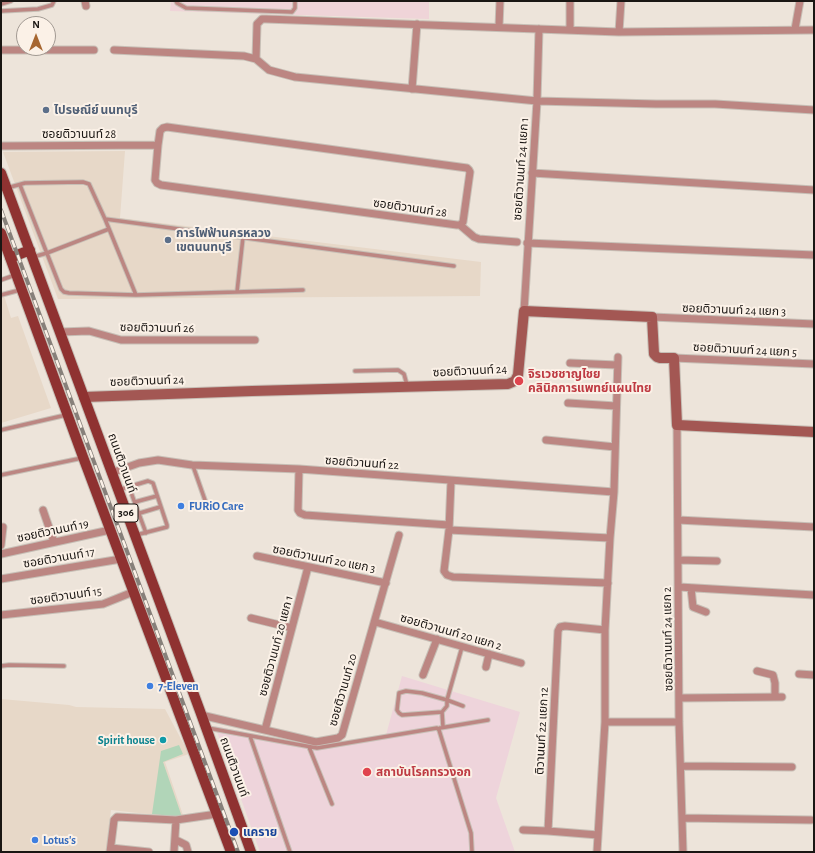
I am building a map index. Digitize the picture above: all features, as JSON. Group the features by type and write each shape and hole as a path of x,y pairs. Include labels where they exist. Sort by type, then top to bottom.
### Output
{"main road":[{"name":"ถนนติวานนท์","path":"1,173 251,852"},
{"name":"306","path":"2,238 231,852"},
{"path":"10,258 31,253"}],"street":[{"path":"499,27 500,1"},
{"path":"570,1 570,30"},
{"path":"619,32 621,1"},
{"path":"794,30 800,1"},
{"path":"256,59 257,24 262,19 619,32 814,30"},
{"path":"412,89 417,24"},
{"name":"ซอยติวานนท์ 24 แยก 1","path":"524,311 539,29"},
{"path":"1,50 94,50"},
{"path":"114,50 229,54 256,59 269,70 295,77 536,101 715,104 814,110"},
{"name":"ซอยติวานนท์ 28","path":"167,127 467,168 470,172 463,222 460,225 162,185 157,183 155,180 160,131 162,128 167,127"},
{"name":"ซอยติวานนท์ 28","path":"1,146 158,145"},
{"path":"532,173 814,190"},
{"path":"460,225 474,237 480,239 517,242"},
{"path":"527,243 814,255"},
{"path":"524,311 652,317 654,354 660,358 674,358 677,425 814,432"},
{"name":"ซอยติวานนท์ 24","path":"84,397 508,384 516,381 518,375 524,311"},
{"name":"ซอยติวานนท์ 24 แยก 3","path":"652,317 814,324"},
{"name":"ซอยติวานนท์ 26","path":"60,332 90,331 121,340 255,340"},
{"path":"597,852 605,722 605,630 614,492 618,357"},
{"name":"ซอยติวานนท์ 24 แยก 5","path":"674,358 814,364"},
{"path":"570,363 617,365"},
{"path":"568,404 616,406"},
{"name":"ซอยติวานนท์ 24 แยก 2","path":"677,425 683,852"},
{"path":"546,440 615,447"},
{"name":"ซอยติวานนท์ 22","path":"111,473 139,463 158,460 192,464 299,469 614,492"},
{"path":"299,469 298,510 300,514 449,528 610,538"},
{"path":"451,480 449,528 444,571 447,574 453,577 608,583"},
{"path":"43,510 54,542"},
{"path":"678,520 814,527"},
{"name":"ซอยติวานนท์ 19","path":"1,545 3,527"},
{"name":"ซอยติวานนท์ 19","path":"1,554 110,530"},
{"name":"ซอยติวานนท์ 20","path":"201,715 316,742 334,740 342,735 399,535"},
{"name":"ซอยติวานนท์ 20 แยก 3","path":"257,556 386,583"},
{"name":"ซอยติวานนท์ 17","path":"1,578 121,559"},
{"path":"678,560 716,561"},
{"name":"ซอยติวานนท์ 20 แยก 1","path":"265,730 308,567"},
{"path":"679,587 814,595"},
{"path":"691,588 693,607 706,612"},
{"name":"ซอยติวานนท์ 15","path":"1,615 103,604 134,592"},
{"path":"251,618 292,628"},
{"name":"ซอยติวานนท์ 20 แยก 2","path":"375,622 522,663"},
{"name":"ติวานนท์ 22 แยก 12","path":"548,831 558,631 560,627 565,626 605,630"},
{"path":"423,675 437,639"},
{"path":"486,667 489,654"},
{"path":"680,698 779,697 773,675 757,671"},
{"path":"799,674 814,674"},
{"path":"605,722 680,722"},
{"path":"681,766 792,767"},
{"path":"149,852 110,850 114,820 117,817 176,820 217,814"},
{"path":"682,818 811,820"},
{"path":"174,852 176,840 176,820"},
{"path":"524,830 598,835"},
{"path":"176,840 186,845 188,852"}],"lane":[{"path":"1,4 11,1"},
{"path":"1,10 38,9 52,5 54,1"},
{"path":"176,1 176,3 186,8 292,12 295,8 295,1"},
{"path":"7,188 25,183 83,182 88,184 105,219 136,295"},
{"path":"20,185 61,290 64,292 136,295 303,290"},
{"path":"105,219 454,266"},
{"path":"31,253 46,253 109,229"},
{"path":"237,292 243,238"},
{"path":"1,280 16,274"},
{"path":"1,295 21,290"},
{"path":"355,371 398,370 404,374 407,386"},
{"path":"1,430 67,414"},
{"path":"1,475 83,457"},
{"path":"192,464 206,503"},
{"path":"117,490 151,482 157,496 167,526 135,536"},
{"path":"129,487 146,533"},
{"path":"135,502 157,496"},
{"path":"140,514 160,507"},
{"path":"442,727 442,712 447,706 447,700 462,646"},
{"path":"1,666 64,666"},
{"path":"442,712 399,713 397,710 399,693 406,691 422,693 463,706"},
{"path":"206,727 317,748 488,720"},
{"path":"437,728 439,730 471,833 472,852"},
{"path":"250,736 290,852"},
{"path":"309,747 332,804"}],"shaded area":[{"path":"171,1 429,1 429,19 170,11"},
{"name":"การไฟฟ้านครหลวง เขตนนทบุรี","path":"125,151 120,218 481,262 480,296 58,299 3,152"},
{"path":"1,286 11,318 18,316 51,408 1,423"},
{"name":"สถาบันโรคทรวงอก","path":"402,676 520,712 496,798 515,852 260,852 215,726 317,747 386,735"},
{"path":"1,699 69,705 76,707 165,709 189,754 165,762 184,818 111,810 106,852 1,852"}],"green space":[{"path":"179,745 183,754 163,762 182,817 152,814 161,751"}],"railway":[{"path":"1,210 238,852"}],"place":[{"name":"ไปรษณีย์ นนทบุรี","path":"46,110"},
{"name":"การไฟฟ้านครหลวง เขตนนทบุรี","path":"168,240"},
{"name":"จิรเวชชาญไชย คลินิกการแพทย์แผนไทย","path":"519,381"},
{"name":"FURiO Care","path":"181,506"},
{"name":"7-Eleven","path":"150,686"},
{"name":"Spirit house","path":"163,740"},
{"name":"สถาบันโรคทรวงอก","path":"367,772"},
{"name":"แคราย","path":"234,832"},
{"name":"Lotus's","path":"35,840"}]}
